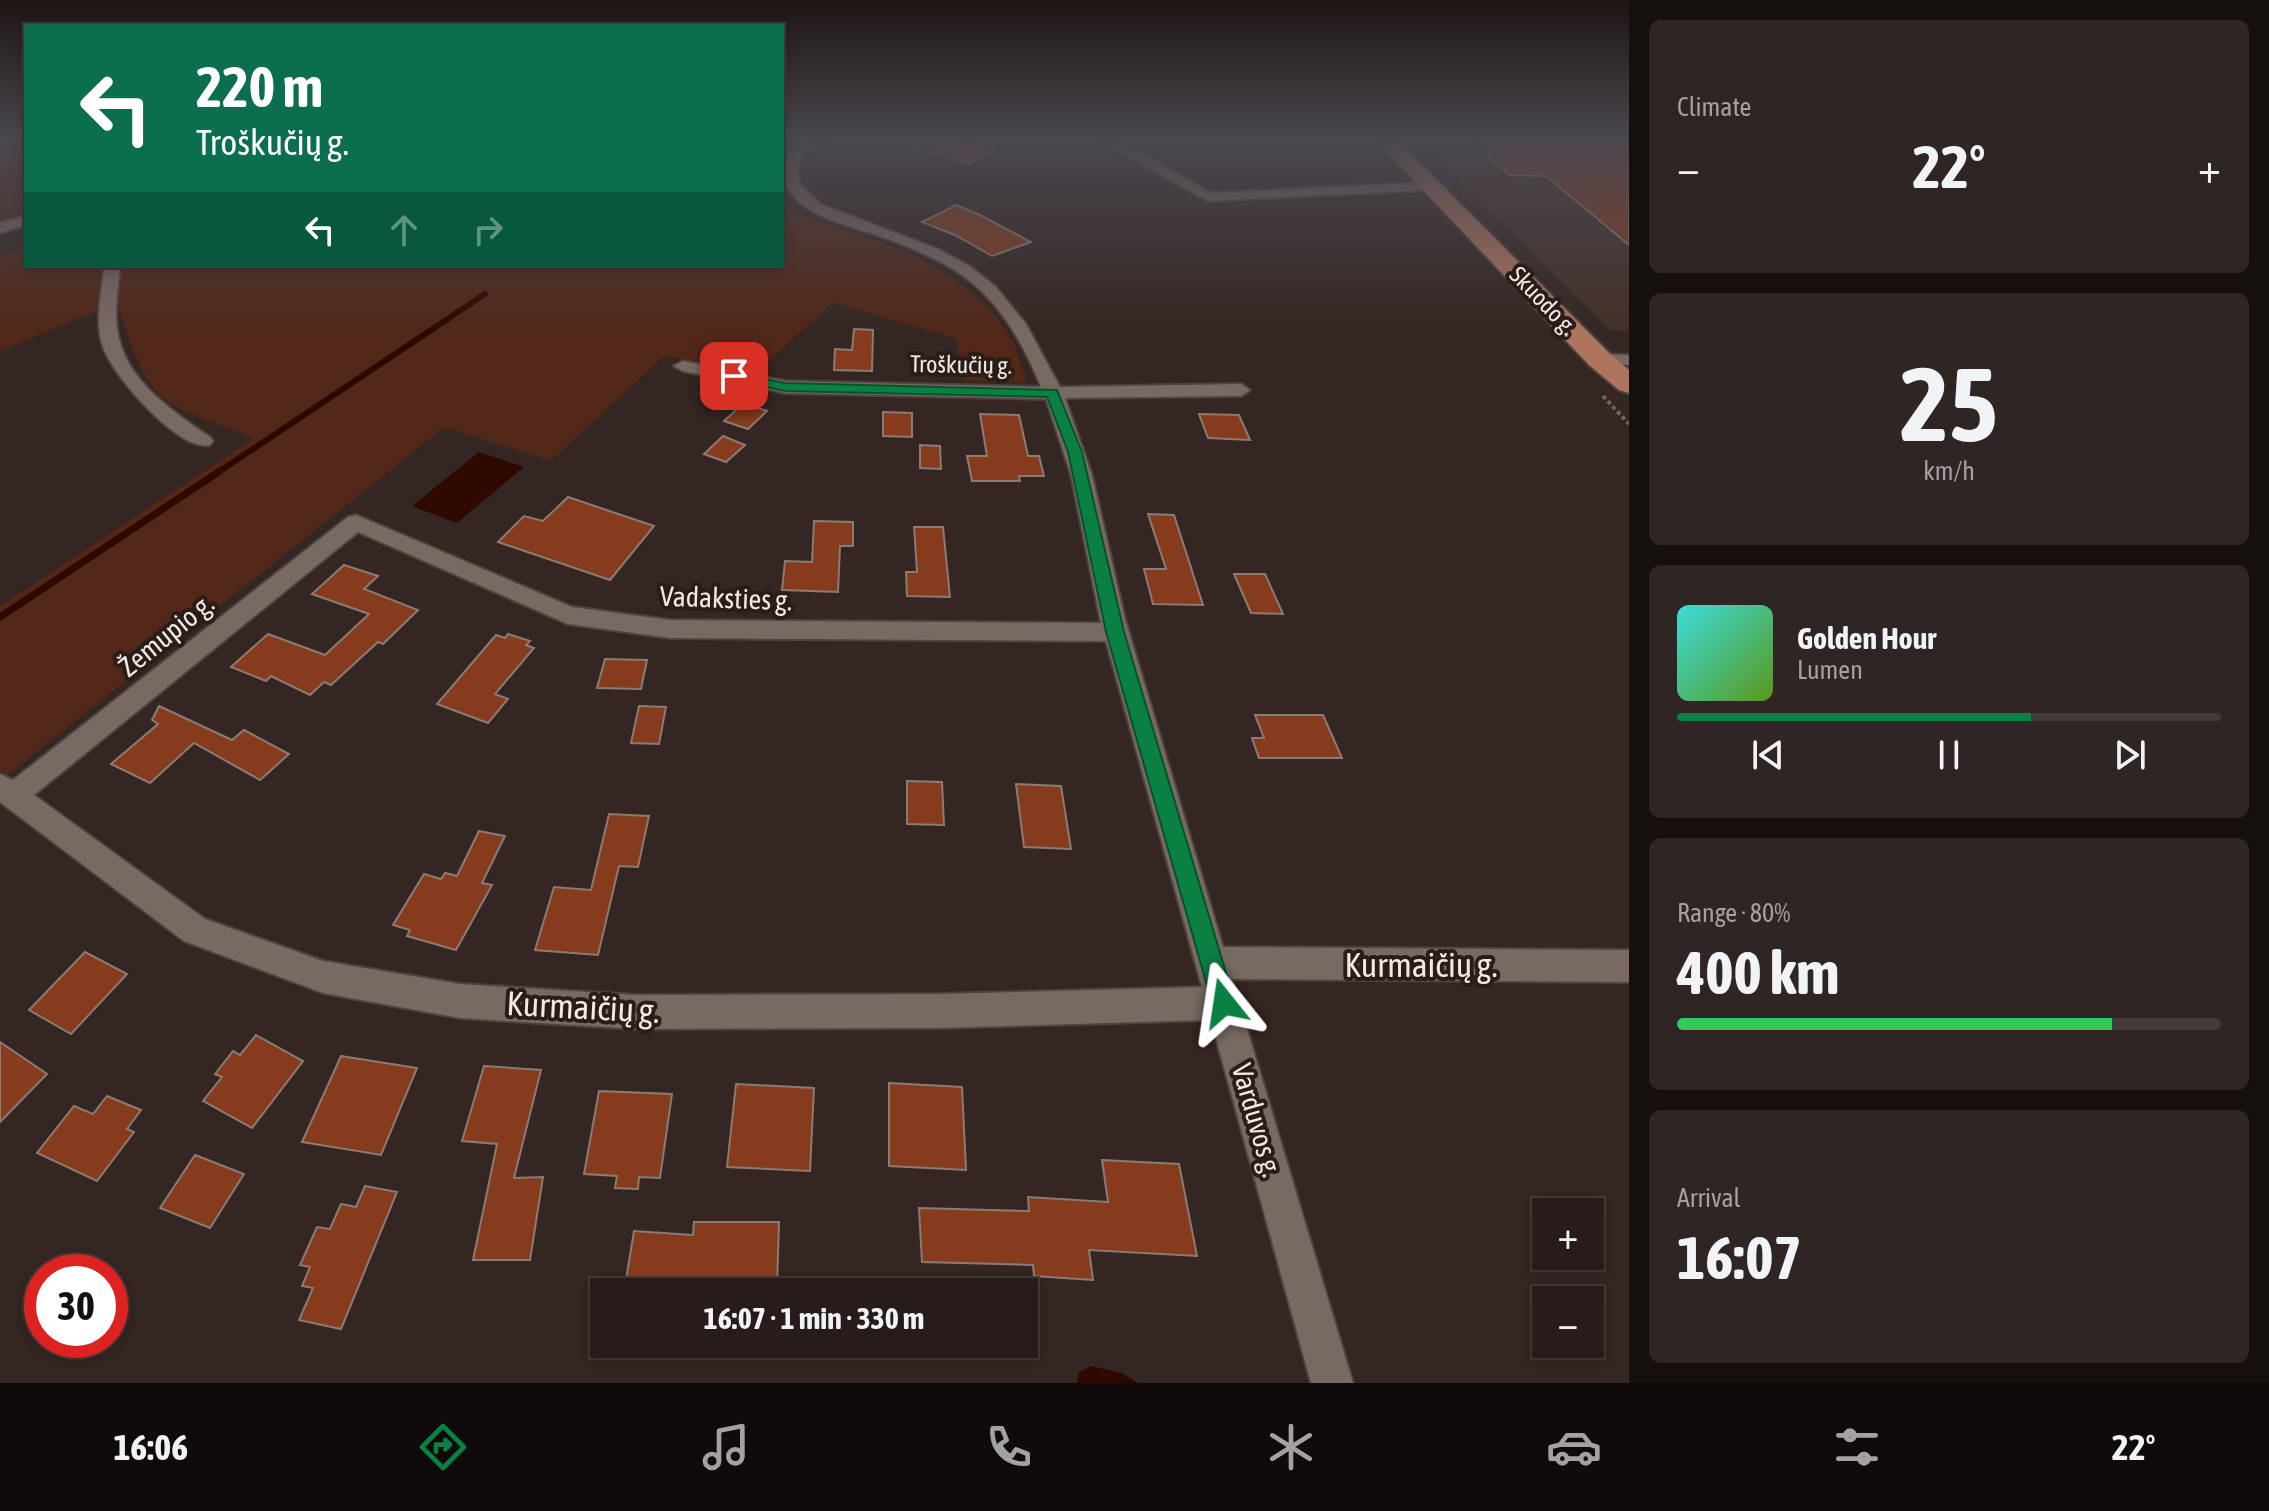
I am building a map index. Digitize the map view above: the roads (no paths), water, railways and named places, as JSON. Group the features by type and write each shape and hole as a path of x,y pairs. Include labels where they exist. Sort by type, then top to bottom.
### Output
{"main road":[{"name":"Skuodo g.","path":"1450,205 1599,359 1629,397"},
{"name":"Skuodo g.","path":"1599,359 1629,384"}],"street":[{"name":"Varduvos g.","path":"814,205 907,241 973,276 990,291 1016,325 1053,393 1075,452 1115,632 1332,1383"},
{"path":"0,228 24,221"},
{"path":"112,268 107,327 116,352 142,394 159,411 203,441"},
{"path":"1599,359 1629,360"},
{"name":"Troškučių g.","path":"683,366 785,387 1053,393 1241,390"},
{"name":"Vadaksties g.","path":"356,522 568,615 670,629 1115,632"},
{"name":"Žemupio g.","path":"7,791 356,522"},
{"name":"Kurmaičių g.","path":"7,791 195,930 323,977 460,1001 636,1012 939,1011 1224,1003"},
{"name":"Kurmaičių g.","path":"1213,963 1629,966"}],"waterway":[{"path":"219,472 485,294"},
{"path":"0,617 219,472"}]}
